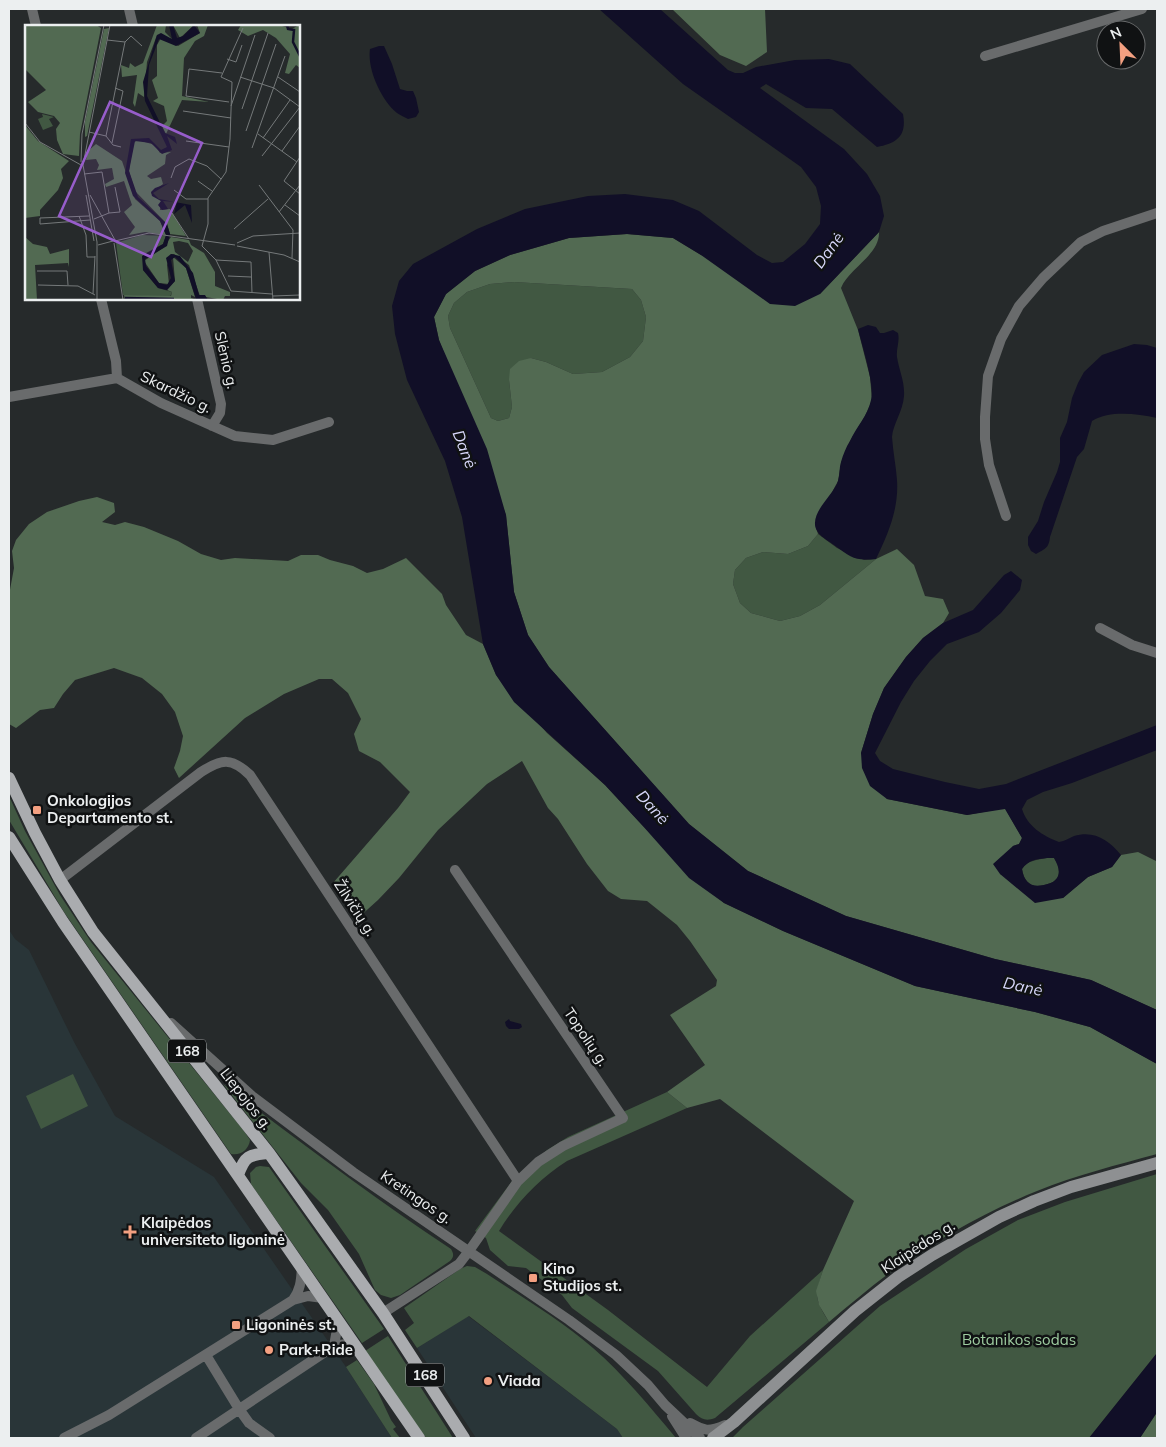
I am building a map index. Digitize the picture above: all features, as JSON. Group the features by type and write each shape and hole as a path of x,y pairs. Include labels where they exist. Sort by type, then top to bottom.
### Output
{"main road":[{"name":"Liepojos g.","path":"9,778 60,880 93,932 268,1153 383,1313 464,1438"},
{"name":"168","path":"9,837 62,922 419,1438"},
{"path":"238,1174 242,1162 250,1156 268,1153"},
{"name":"Klaipėdos g.","path":"713,1438 722,1435 855,1311 898,1277 932,1255 999,1217 1034,1201 1071,1187 1157,1163"}],"street":[{"path":"32,9 36,25"},
{"path":"129,9 133,25"},
{"path":"985,56 1142,9"},
{"path":"1006,516 989,465 985,439 988,376 1001,339 1019,306 1042,278 1081,242 1103,231 1157,212"},
{"path":"101,300 116,361 118,378"},
{"name":"Slėnio g.","path":"197,300 221,404 220,413 212,426"},
{"name":"Skardžio g.","path":"9,397 118,378 160,403 234,436 273,440 329,422"},
{"path":"1100,628 1132,645 1157,653"},
{"name":"Žilvičių g.","path":"60,880 201,772 226,762 239,764 250,775 518,1181"},
{"name":"Topolių g.","path":"455,870 623,1118 563,1146 538,1162 518,1181"},
{"name":"Kretingos g.","path":"153,1008 252,1096 353,1172 596,1340 632,1369 665,1405 700,1438"},
{"path":"383,1313 459,1264 518,1181"},
{"path":"293,1300 301,1286 302,1267"},
{"path":"64,1438 110,1415 293,1300 308,1296 323,1298"},
{"path":"334,1315 337,1329 334,1346"},
{"path":"196,1438 334,1346 346,1344 356,1347"},
{"path":"206,1355 249,1423 270,1438"},
{"name":"Kretingos g.","path":"665,1405 686,1438"},
{"name":"Klaipėdos g.","path":"680,1418 702,1430 710,1431 734,1422"}],"shaded area":[{"name":"Klaipėdos universiteto ligoninė","path":"9,930 15,939 29,950 74,1042 115,1116 214,1177 346,1367 392,1438 9,1438"},
{"path":"468,1316 617,1429 623,1438 476,1438 417,1348"}],"green space":[{"path":"672,9 765,9 767,52 746,66 720,55"},
{"path":"879,232 875,248 850,274 841,288 858,330 870,377 872,400 850,441 841,463 838,481 815,524 818,534 808,546 788,554 763,552 746,558 735,570 733,584 740,603 751,613 780,621 800,616 820,605 876,559 897,549 914,565 925,596 943,599 949,613 943,623 923,638 906,657 884,688 873,714 861,753 887,799 967,815 1005,808 1022,838 1019,844 1013,846 1000,874 1063,898 1088,877 1112,867 1121,855 1138,852 1156,861 1157,1010 1091,980 995,959 846,916 748,871 689,824 549,667 528,635 514,592 506,515 439,340 434,317 446,294 475,271 510,255 569,238 627,234 673,238 701,255 820,294","holes":["514,282 632,289 641,300 646,317 643,341 630,357 602,372 573,374 546,362 531,358 519,361 510,369 509,380 512,407 509,418 498,421 491,418 450,328 448,316 454,303 467,292 490,284"]},
{"path":"514,282 632,289 641,300 646,317 643,341 630,357 602,372 573,374 546,362 531,358 509,380 512,407 509,418 498,421 491,418 450,328 448,316 454,303 467,292 490,284"},
{"path":"97,497 114,503 115,512 102,522 115,525 125,522 144,527 178,541 201,554 221,560 235,558 288,561 301,555 318,555 353,566 367,573 383,569 406,558 442,594 446,605 466,635 483,644 496,675 547,733 605,785 642,825 724,903 783,931 915,986 1035,1012 1090,1027 1157,1064 1157,1154 1052,1185 979,1218 905,1262 829,1322 819,1305 816,1291 823,1270 854,1201 720,1099 687,1108 667,1092 705,1065 670,1015 716,986 717,980 677,925 647,901 621,899 608,891 587,864 558,819 548,808 522,761 487,784 438,830 399,878 358,918 338,893 333,883 410,792 380,762 359,751 354,734 361,719 348,693 332,679 319,679 284,694 245,718 179,778 174,768 183,736 175,712 162,694 142,678 114,668 75,680 54,708 40,710 16,728 9,724 9,595 14,568 12,551 16,540 29,524 47,512"},
{"path":"818,534 837,548 864,560 876,559 820,605 800,616 780,621 751,613 740,603 733,584 735,570 746,558 763,552 788,554 808,546"},
{"path":"9,796 25,831 60,895 91,942 244,1131 250,1140 244,1151 238,1154 231,1154 64,912 9,820"},
{"path":"1054,858 1057,863 1059,871 1057,879 1050,884 1036,886 1031,884 1023,875 1022,869 1030,862"},
{"path":"73,1074 88,1106 41,1129 26,1096"},
{"path":"223,1084 364,1189 451,1249 453,1255 451,1260 400,1295 391,1298 381,1295 375,1290 359,1254 328,1210 301,1183"},
{"path":"667,1092 687,1108 567,1161 529,1192 499,1231 608,1310 707,1387 750,1336 823,1270 817,1297 829,1322 715,1418 710,1419 703,1419 698,1416 658,1371 572,1308 562,1295 526,1268 508,1266 490,1250 486,1238 475,1231 512,1181 547,1150 568,1137"},
{"path":"260,1166 269,1167 384,1329 362,1343 251,1184 250,1173"},
{"name":"Botanikos sodas","path":"1157,1174 1157,1353 1089,1438 732,1438 880,1306 966,1249 1018,1220 1065,1202"},
{"path":"467,1266 475,1267 487,1274 581,1338 626,1380 676,1438 623,1438 617,1429 469,1316 417,1348 405,1330 414,1323 404,1308"},
{"path":"388,1336 453,1438 426,1438 365,1351"},
{"path":"357,1360 374,1384 396,1427 393,1429 400,1438 392,1438 346,1367"},
{"path":"1157,1412 1157,1438 1140,1438 1156,1414"}],"water":[{"name":"Danė","path":"599,9 660,9 728,70 735,73 743,73 756,67 795,60 829,59 850,64 903,114 904,122 902,133 895,141 877,147 832,109 806,108 766,84 760,88 844,149 867,174 880,196 884,216 879,232 820,294 795,306 770,304 701,255 673,238 627,234 569,238 510,255 475,271 446,294 434,317 439,340 487,449 506,515 514,592 528,635 549,667 689,824 748,871 846,916 995,959 1091,980 1157,1010 1157,1064 1090,1027 1035,1012 915,986 783,931 724,903 689,878 605,785 514,702 496,675 483,644 462,517 445,461 407,380 395,334 392,306 399,281 413,264 477,229 525,209 588,196 625,194 673,200 699,211 757,255 772,263 783,262 805,244 820,224 821,206 816,187 801,167 683,84"},
{"path":"384,46 400,89 413,91 419,112 416,117 408,119 397,113 376,84 371,66 370,49"},
{"path":"868,325 876,327 880,333 893,330 898,333 897,357 903,381 904,396 892,437 897,480 894,511 876,559 858,559 849,556 825,539 817,531 815,524 821,507 836,486 840,464 846,448 865,416 871,400 872,393 868,365 858,329"},
{"path":"1134,344 1157,348 1157,418 1132,414 1115,414 1092,421 1084,449 1077,457 1049,544 1036,554 1031,551 1028,545 1028,537 1038,521 1057,472 1060,462 1060,438 1067,422 1072,398 1078,383 1084,372 1102,355"},
{"path":"1011,571 1022,580 1020,590 1001,613 979,632 947,644 930,661 914,681 901,702 875,753 880,761 893,769 979,789 1006,784 1157,725 1157,750 1072,783 1043,792 1027,800 1022,809 1024,815 1036,830 1047,837 1059,842 1081,834 1094,835 1106,841 1121,855 1112,867 1088,877 1063,898 1035,903 1000,874 993,864 1013,846 1019,844 1022,838 1005,809 967,815 887,799 870,786 862,768 861,753 873,714 884,688 906,657 923,638 943,623 973,610 1004,575","holes":["1054,858 1059,871 1057,879 1050,884 1039,886 1032,885 1026,881 1022,869 1027,864 1036,860"]},
{"path":"509,1019 521,1024 522,1027 519,1029 509,1029 505,1022"},
{"path":"1157,1353 1157,1412 1140,1438 1089,1438"}],"place":[{"name":"Onkologijos Departamento st.","path":"37,810"},
{"name":"Klaipėdos universiteto ligoninė","path":"130,1232"},
{"name":"Kino Studijos st.","path":"533,1278"},
{"name":"Ligoninės st.","path":"236,1325"},
{"name":"Park+Ride","path":"269,1350"},
{"name":"Viada","path":"488,1381"}]}
